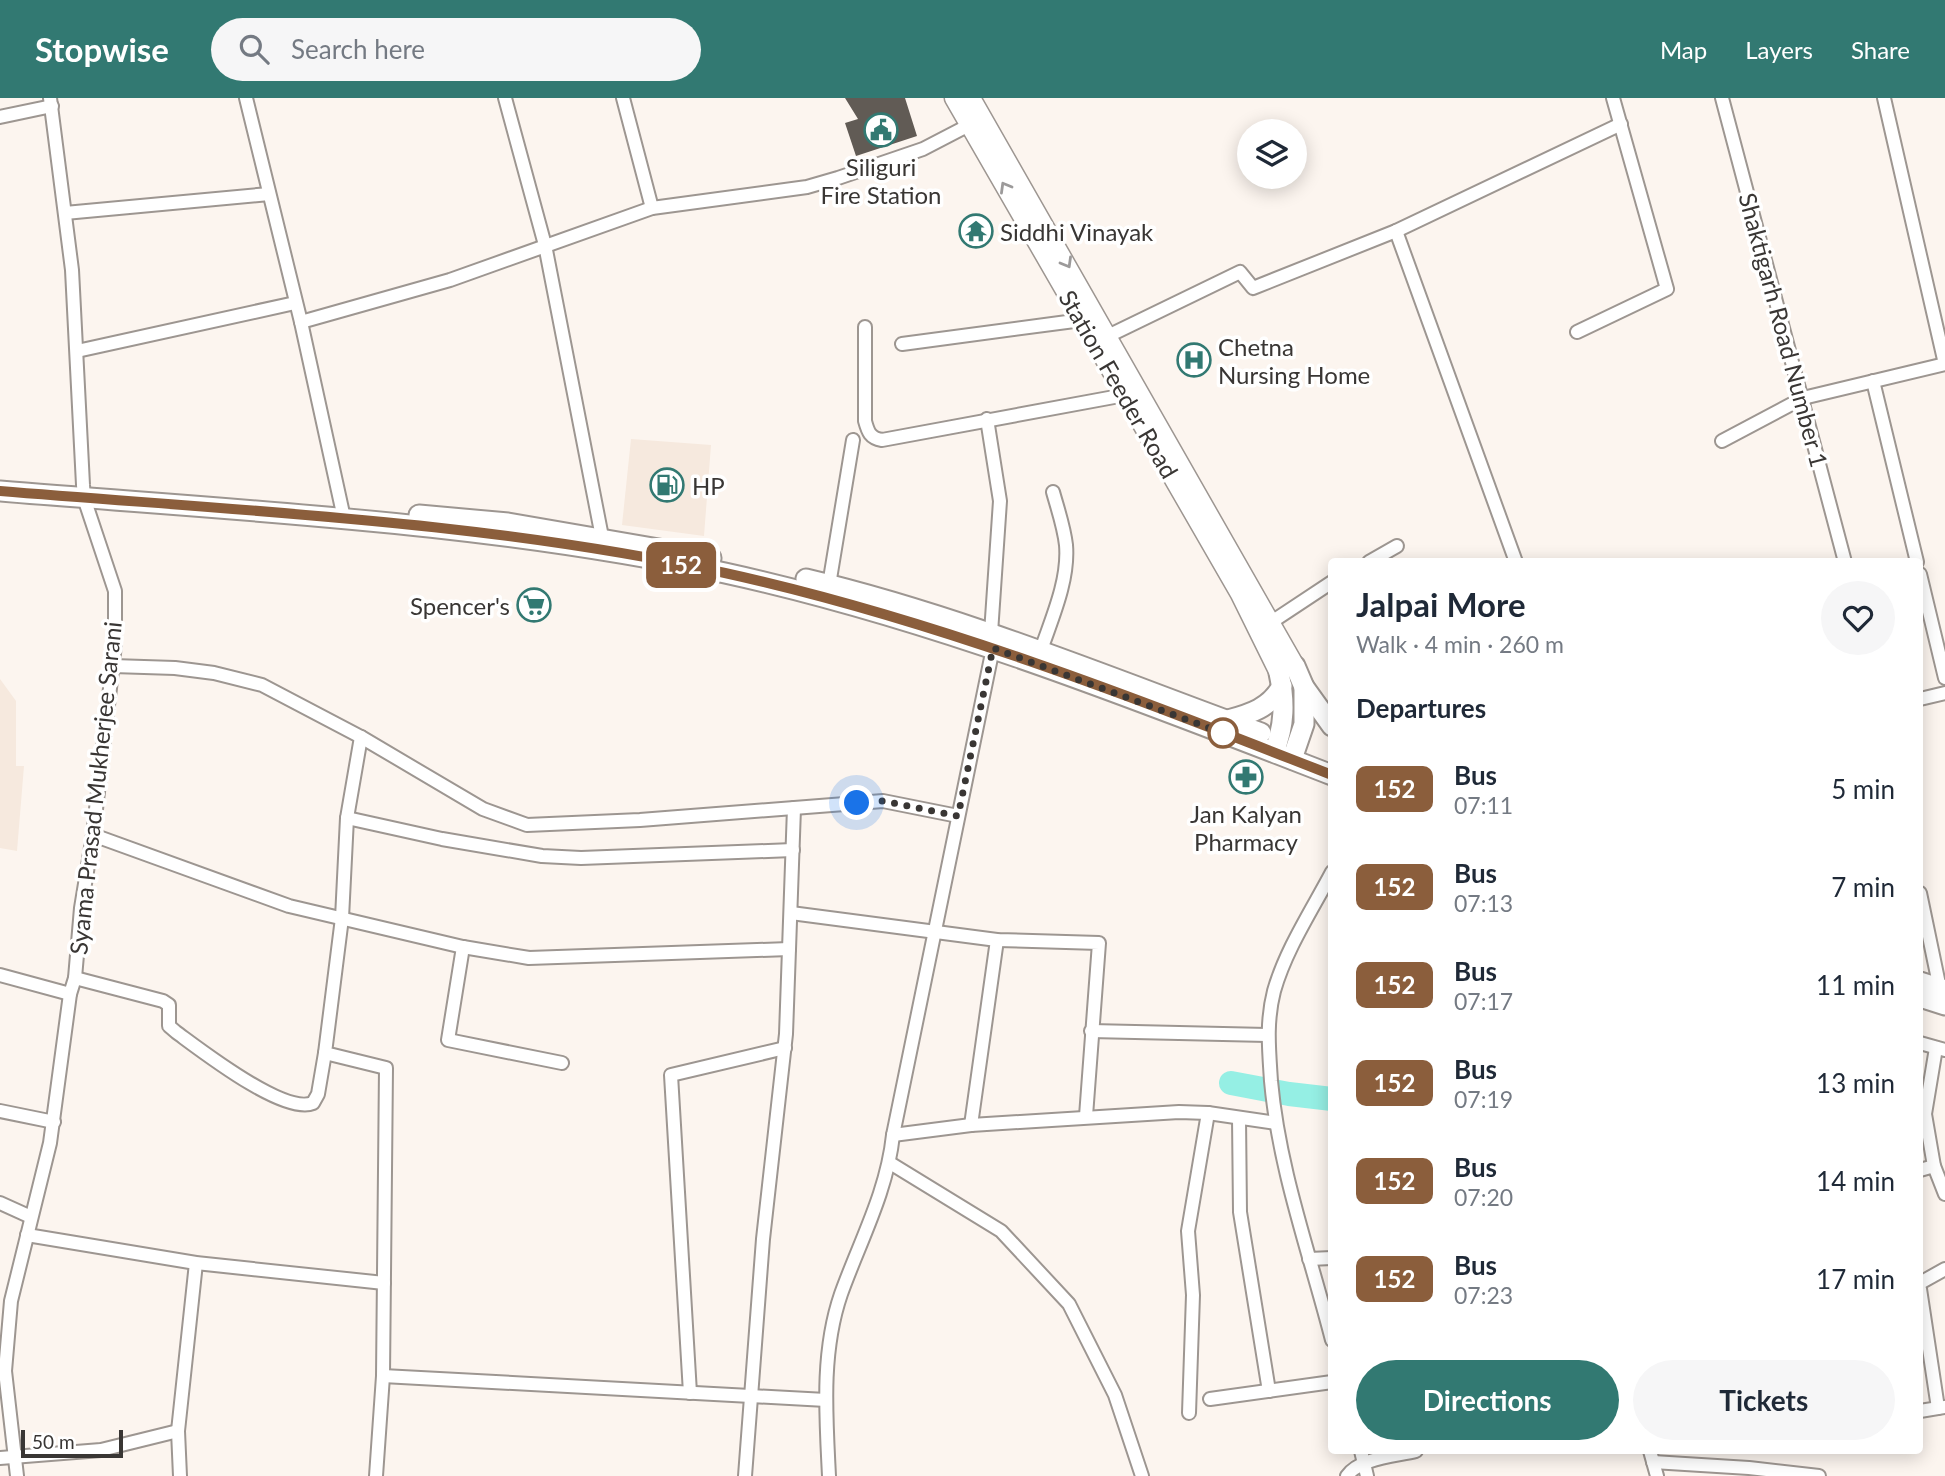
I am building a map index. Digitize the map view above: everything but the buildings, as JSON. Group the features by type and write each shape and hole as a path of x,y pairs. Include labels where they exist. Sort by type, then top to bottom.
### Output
{"main road":[{"path":"0,478 83,491 343,513 508,523 602,537 742,564 830,585 992,640 1286,750 1328,760"},
{"path":"0,491 83,491"},
{"path":"343,513 535,541 723,573 1041,650 1228,720 1328,773"},
{"path":"1285,675 1304,687 1328,720"},
{"path":"1228,720 1259,710 1271,702 1285,675"},
{"path":"1285,675 1286,750"},
{"path":"1286,750 1305,715 1304,687"},
{"path":"1923,984 1943,995"},
{"path":"1923,998 1943,995"}],"street":[{"path":"246,98 301,321 343,513"},
{"path":"505,98 545,245 602,537"},
{"path":"623,98 652,208"},
{"name":"Station Feeder Road","path":"954,98 976,121 1108,336 1270,623 1285,675"},
{"name":"Station Feeder Road","path":"971,98 976,121 1082,320 1285,675"},
{"path":"1577,332 1667,289 1613,98"},
{"name":"Shaktigarh Road Number 1","path":"1723,98 1844,558"},
{"path":"1722,441 1803,398 1945,364 1884,98"},
{"path":"0,117 51,102"},
{"name":"Syama Prasad Mukherjee Sarani","path":"17,1476 3,1358 11,1301 54,1122 70,994 75,978 81,908 93,835 113,666 115,591 83,491 72,270 51,102"},
{"path":"301,321 450,280 652,208 807,187 923,149 976,121"},
{"path":"1108,336 1240,272 1253,288 1396,231 1621,124"},
{"path":"65,214 269,194"},
{"path":"1396,231 1499,522 1514,558"},
{"path":"77,351 295,303"},
{"path":"902,344 1082,320"},
{"path":"865,327 865,421 868,432 874,439 889,439 1125,395"},
{"path":"1874,381 1916,558"},
{"path":"829,1476 826,1400 831,1334 841,1296 882,1193 890,1163 893,1135 992,640 1000,501 988,419"},
{"path":"830,585 853,440"},
{"path":"1041,650 1065,566 1066,547 1053,492"},
{"path":"1376,558 1397,546"},
{"path":"1270,623 1328,585"},
{"path":"1923,586 1945,678"},
{"path":"113,666 175,668 214,673 262,685 361,737 483,809 527,825 640,820 883,801 958,816"},
{"path":"1923,698 1945,692"},
{"path":"75,978 163,1001 169,1005 169,1026 260,1090 278,1099 307,1106 313,1103 318,1094 325,1053 342,918 348,818 361,737"},
{"path":"745,1476 763,1239 785,1048 794,808"},
{"path":"348,818 442,839 542,856 581,858 793,850"},
{"path":"93,835 289,906 463,947 529,958 789,948"},
{"path":"1328,880 1282,968 1274,993 1267,1035 1276,1123 1309,1259 1328,1318"},
{"path":"1923,906 1943,995"},
{"path":"791,912 997,940 1099,943 1086,1116"},
{"path":"971,1125 997,940"},
{"path":"463,947 448,1041 562,1063"},
{"path":"0,975 70,994"},
{"path":"1091,1031 1267,1035"},
{"path":"1923,1044 1940,1049 1925,1114 1934,1166 1945,1194"},
{"path":"690,1393 671,1075 785,1048"},
{"path":"325,1053 386,1068 383,1376 376,1476"},
{"path":"0,1111 54,1122"},
{"path":"893,1135 971,1125 1086,1116 1208,1112 1276,1123"},
{"path":"1189,1413 1193,1294 1188,1231 1208,1112"},
{"path":"1239,1118 1240,1212 1269,1391"},
{"path":"890,1163 1001,1231 1069,1304 1115,1395 1142,1476"},
{"path":"1923,1169 1934,1166"},
{"path":"0,1203 31,1217"},
{"path":"27,1235 196,1263 384,1283"},
{"path":"1309,1259 1328,1258"},
{"path":"180,1476 178,1431 196,1263"},
{"path":"1923,1281 1945,1269"},
{"path":"1923,1306 1941,1407 1923,1410"},
{"path":"383,1376 826,1400"},
{"path":"1210,1399 1328,1383"},
{"path":"0,1458 101,1450 178,1431"},
{"path":"1347,1476 1353,1468 1404,1454"},
{"path":"1657,1476 1651,1456 1749,1472 1819,1476"}],"shaded area":[{"name":"HP","path":"631,439 711,445 704,536 622,525"},
{"path":"0,679 16,701 16,766 24,766 17,851 0,848"}],"waterway":[{"path":"1231,1083 1328,1099"}],"bus line":[{"name":"152","path":"0,491 344,518 535,541 723,573 815,595 993,648 1089,681 1328,773"}],"place":[{"name":"Siliguri Fire Station","path":"881,130"},
{"name":"Siddhi Vinayak","path":"976,231"},
{"name":"Chetna Nursing Home","path":"1194,360"},
{"name":"HP","path":"667,485"},
{"name":"Spencer's","path":"534,605"},
{"name":"Jan Kalyan Pharmacy","path":"1246,777"}],"route":[{"path":"857,803 883,801 958,816 993,648 1089,681 1223,733"}]}
